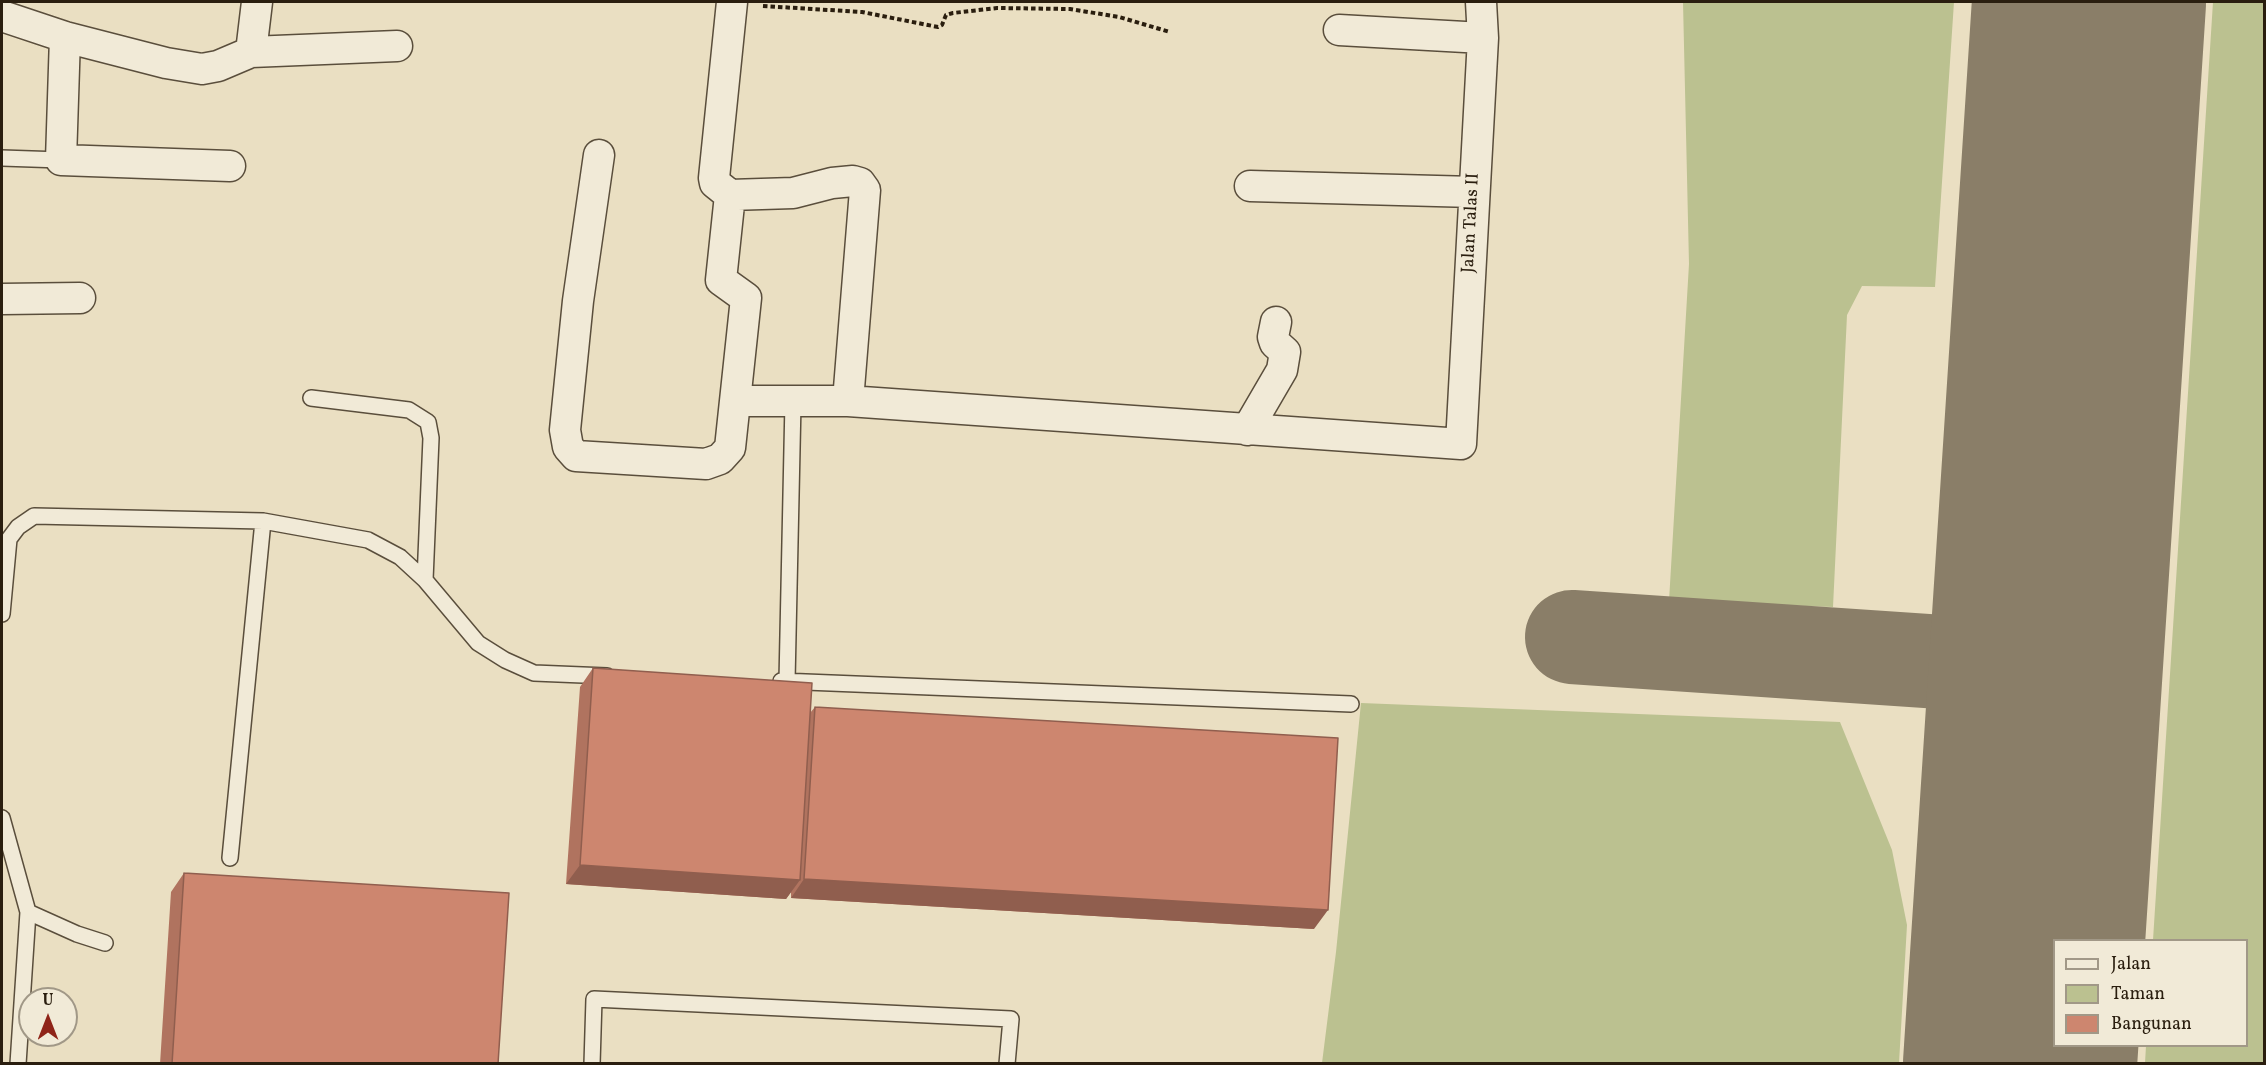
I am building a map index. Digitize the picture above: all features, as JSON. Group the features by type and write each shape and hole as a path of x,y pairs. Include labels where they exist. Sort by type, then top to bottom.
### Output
{"street":[{"path":"251,52 257,2"},
{"name":"Jalan Talas II","path":"1247,430 1461,444 1483,38 1482,2"},
{"path":"732,3 715,183 730,195 793,193 853,181 860,183 865,190 848,401"},
{"path":"2,16 65,37 166,63 202,69 218,66 251,52 397,46"},
{"path":"1339,30 1483,38"},
{"path":"65,37 61,160 231,166"},
{"path":"599,155 578,300 565,430 568,447 576,456 705,464 720,459 730,448 747,298 721,280 730,195"},
{"path":"1250,186 1474,192"},
{"path":"2,299 80,298"},
{"path":"735,401 848,401 1247,430 1282,370 1285,352 1275,343 1273,337 1276,322"}],"lane":[{"path":"2,158 61,160"},
{"path":"311,398 409,410 428,422 431,438 425,580"},
{"path":"788,681 793,402"},
{"path":"2,614 9,539 18,527 34,516 263,521 368,540 400,557 425,580 478,643 505,660 534,673 626,676"},
{"path":"231,858 263,521"},
{"path":"764,681 1351,704"},
{"path":"2,818 28,912 18,1064"},
{"path":"28,912 77,934 105,943"},
{"path":"592,1064 594,999 1011,1019 1007,1064"}],"path":[{"path":"732,3 862,12 938,27 942,25 946,15 952,13 997,8 1070,9 1119,17 1170,32"}],"green space":[{"path":"1683,2 1954,2 1935,287 1862,286 1847,315 1833,607 1669,601 1689,264"},
{"path":"2213,2 2264,2 2264,1063 2145,1063 2146,1047 2248,1047 2248,939 2153,939"},
{"path":"1361,703 1840,722 1892,850 1907,925 1899,1063 1322,1063 1336,952"}],"building":[{"path":"593,668 812,683 800,880 580,865"},
{"path":"815,707 1338,738 1328,910 804,879"},
{"path":"184,873 509,893 498,1064 172,1064"}],"taxiway":[{"path":"1572,637 2045,669"}],"runway":[{"path":"2020,1064 2089,2"}]}
